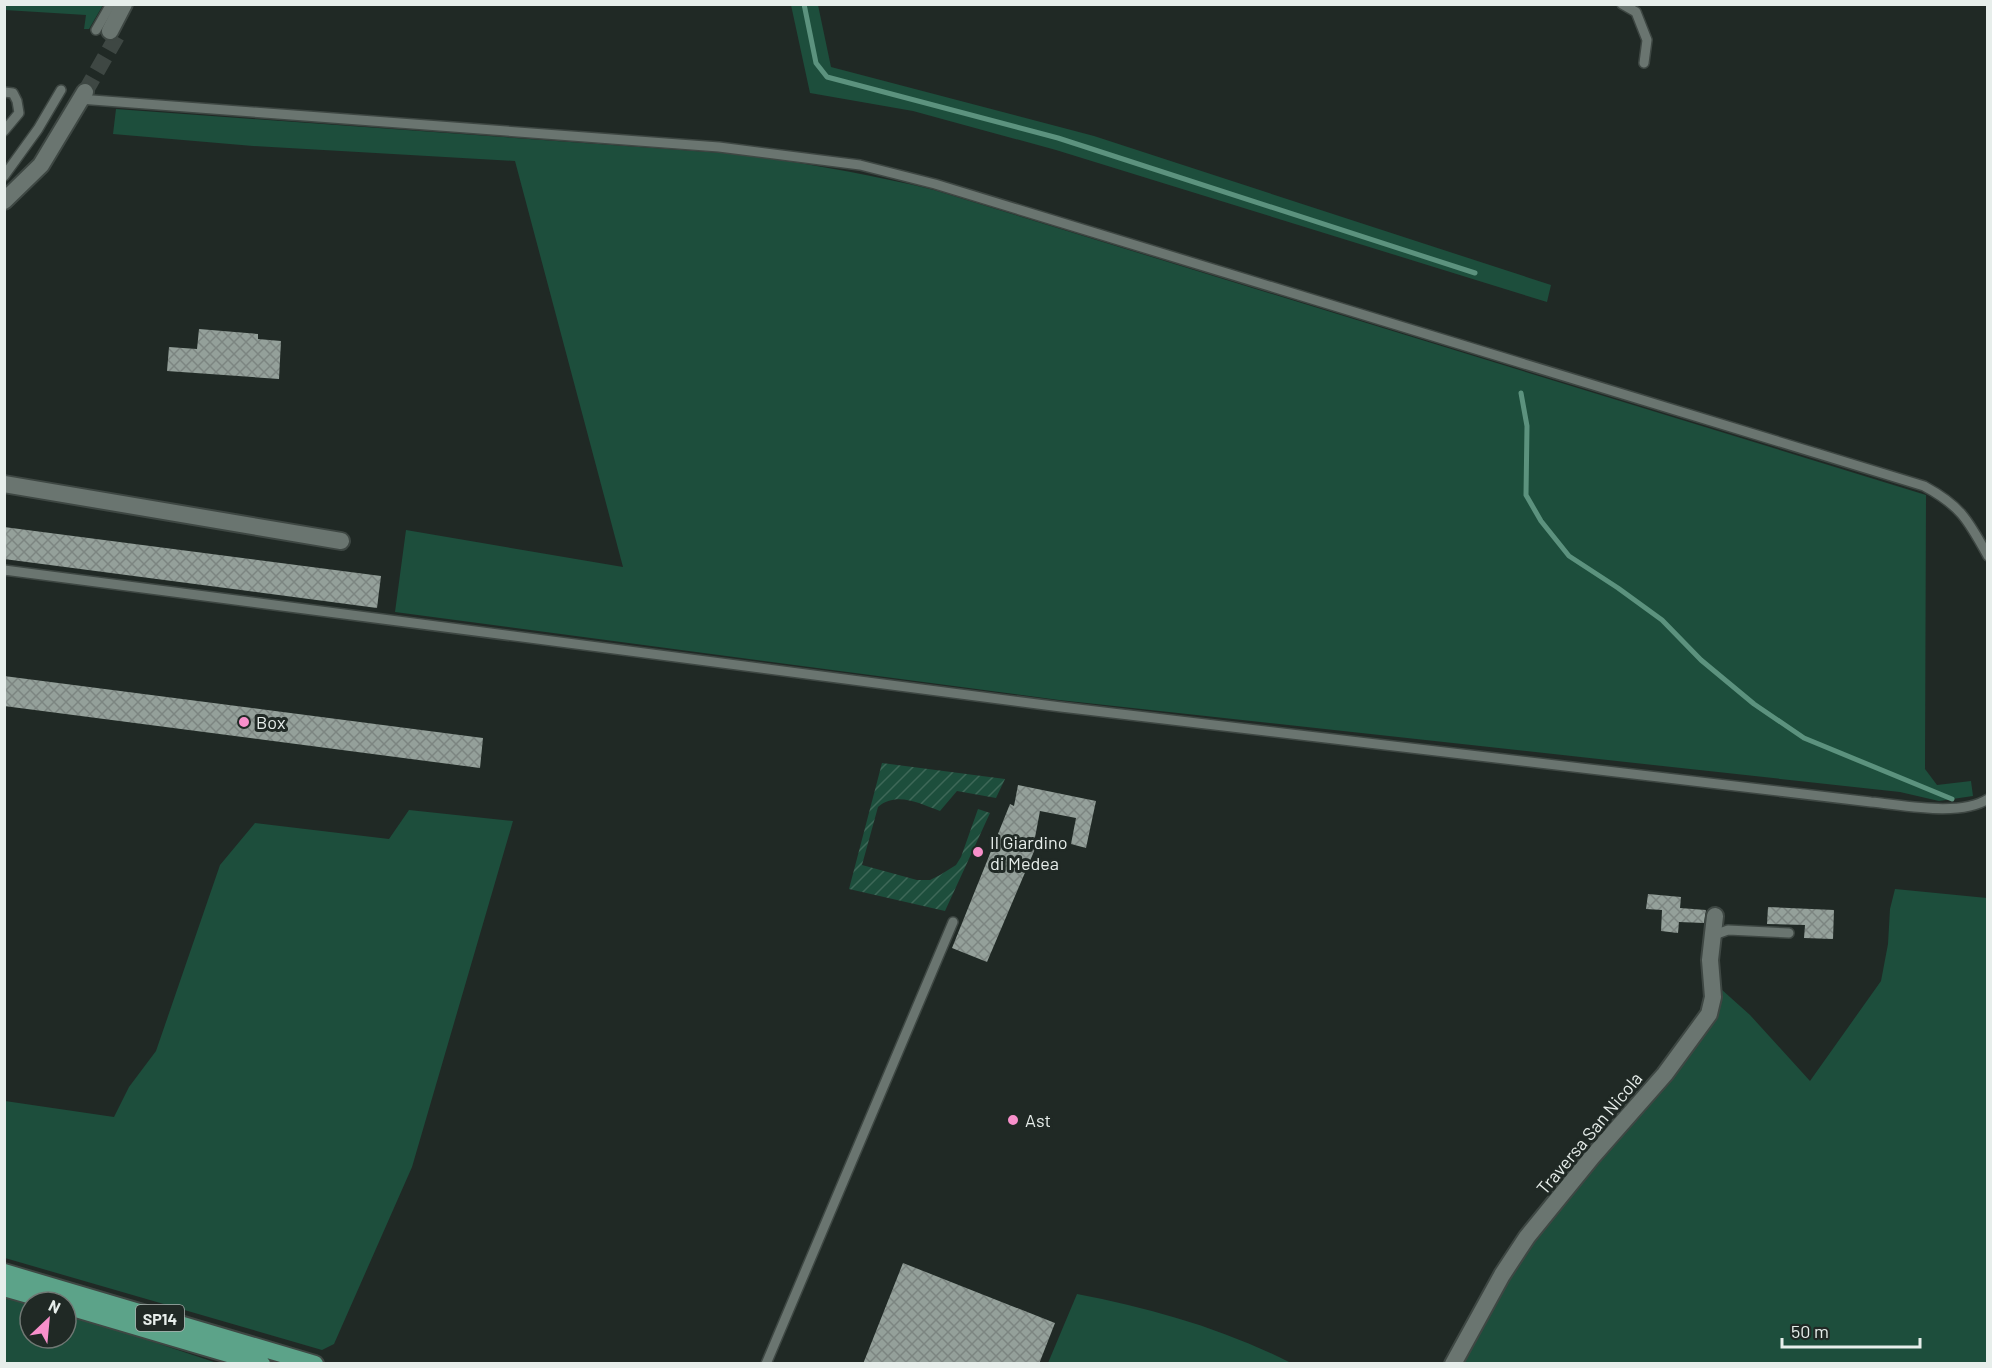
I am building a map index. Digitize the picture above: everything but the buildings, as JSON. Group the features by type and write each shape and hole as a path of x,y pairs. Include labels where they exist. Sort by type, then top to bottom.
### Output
{"main road":[{"name":"SP14","path":"4,1272 315,1364"},
{"name":"SP14","path":"78,1310 262,1364"}],"street":[{"path":"109,31 124,4"},
{"path":"109,31 133,4"},
{"path":"4,197 8,175 49,136 75,94"},
{"path":"4,201 40,165 75,94"},
{"path":"4,484 341,542"},
{"name":"Traversa San Nicola","path":"1453,1364 1527,1237 1592,1157 1665,1074 1709,1014 1713,997 1710,960 1715,916"}],"lane":[{"path":"109,31 111,4"},
{"path":"1622,4 1636,12 1647,40 1644,63"},
{"path":"4,92 13,93 19,113 4,131"},
{"path":"75,94 719,147 860,165 935,184 1924,486 1945,497 1959,508 1971,524 1988,556"},
{"path":"4,570 1073,709 1871,802 1950,808 1975,804 1988,799"},
{"path":"766,1364 953,922"},
{"path":"1714,935 1728,930 1790,933"}],"green space":[{"path":"4,5 103,5 89,29 84,29 86,15 5,10"},
{"path":"791,5 818,5 831,67 1094,136 1551,285 1547,302 1056,150 913,111 810,93"},
{"path":"116,109 736,154 885,179 934,190 1926,495 1925,769 1937,785 1971,781 1973,796 1939,801 1900,792 1059,700 395,612 406,530 623,567 515,161 253,146 113,134"},
{"path":"882,763 1005,779 996,798 957,791 940,811 917,802 901,799 885,802 878,807 862,865 917,880 930,880 956,865 978,809 990,813 945,911 849,889"},
{"path":"409,810 513,821 412,1167 334,1344 322,1350 5,1258 5,1101 114,1117 129,1087 156,1051 220,865 255,823 389,839"},
{"path":"1895,889 1987,898 1987,1363 1460,1364 1529,1245 1666,1085 1719,999 1721,989 1750,1015 1810,1081 1881,981 1888,944 1890,909"},
{"path":"1077,1294 1187,1321 1240,1340 1291,1363 1048,1363"},
{"path":"4,1296 18,1300 18,1350 78,1350 78,1317 217,1363 5,1363"}],"waterway":[{"path":"804,4 816,63 827,77 1058,138 1475,273"},
{"path":"1521,393 1527,426 1526,495 1541,521 1569,556 1662,620 1701,660 1754,704 1804,738 1952,799"}],"tunnel":[{"path":"85,92 120,31"}],"place":[{"name":"Box","path":"244,722"},
{"name":"Il Giardino di Medea","path":"978,852"},
{"name":"Ast","path":"1013,1120"}]}
